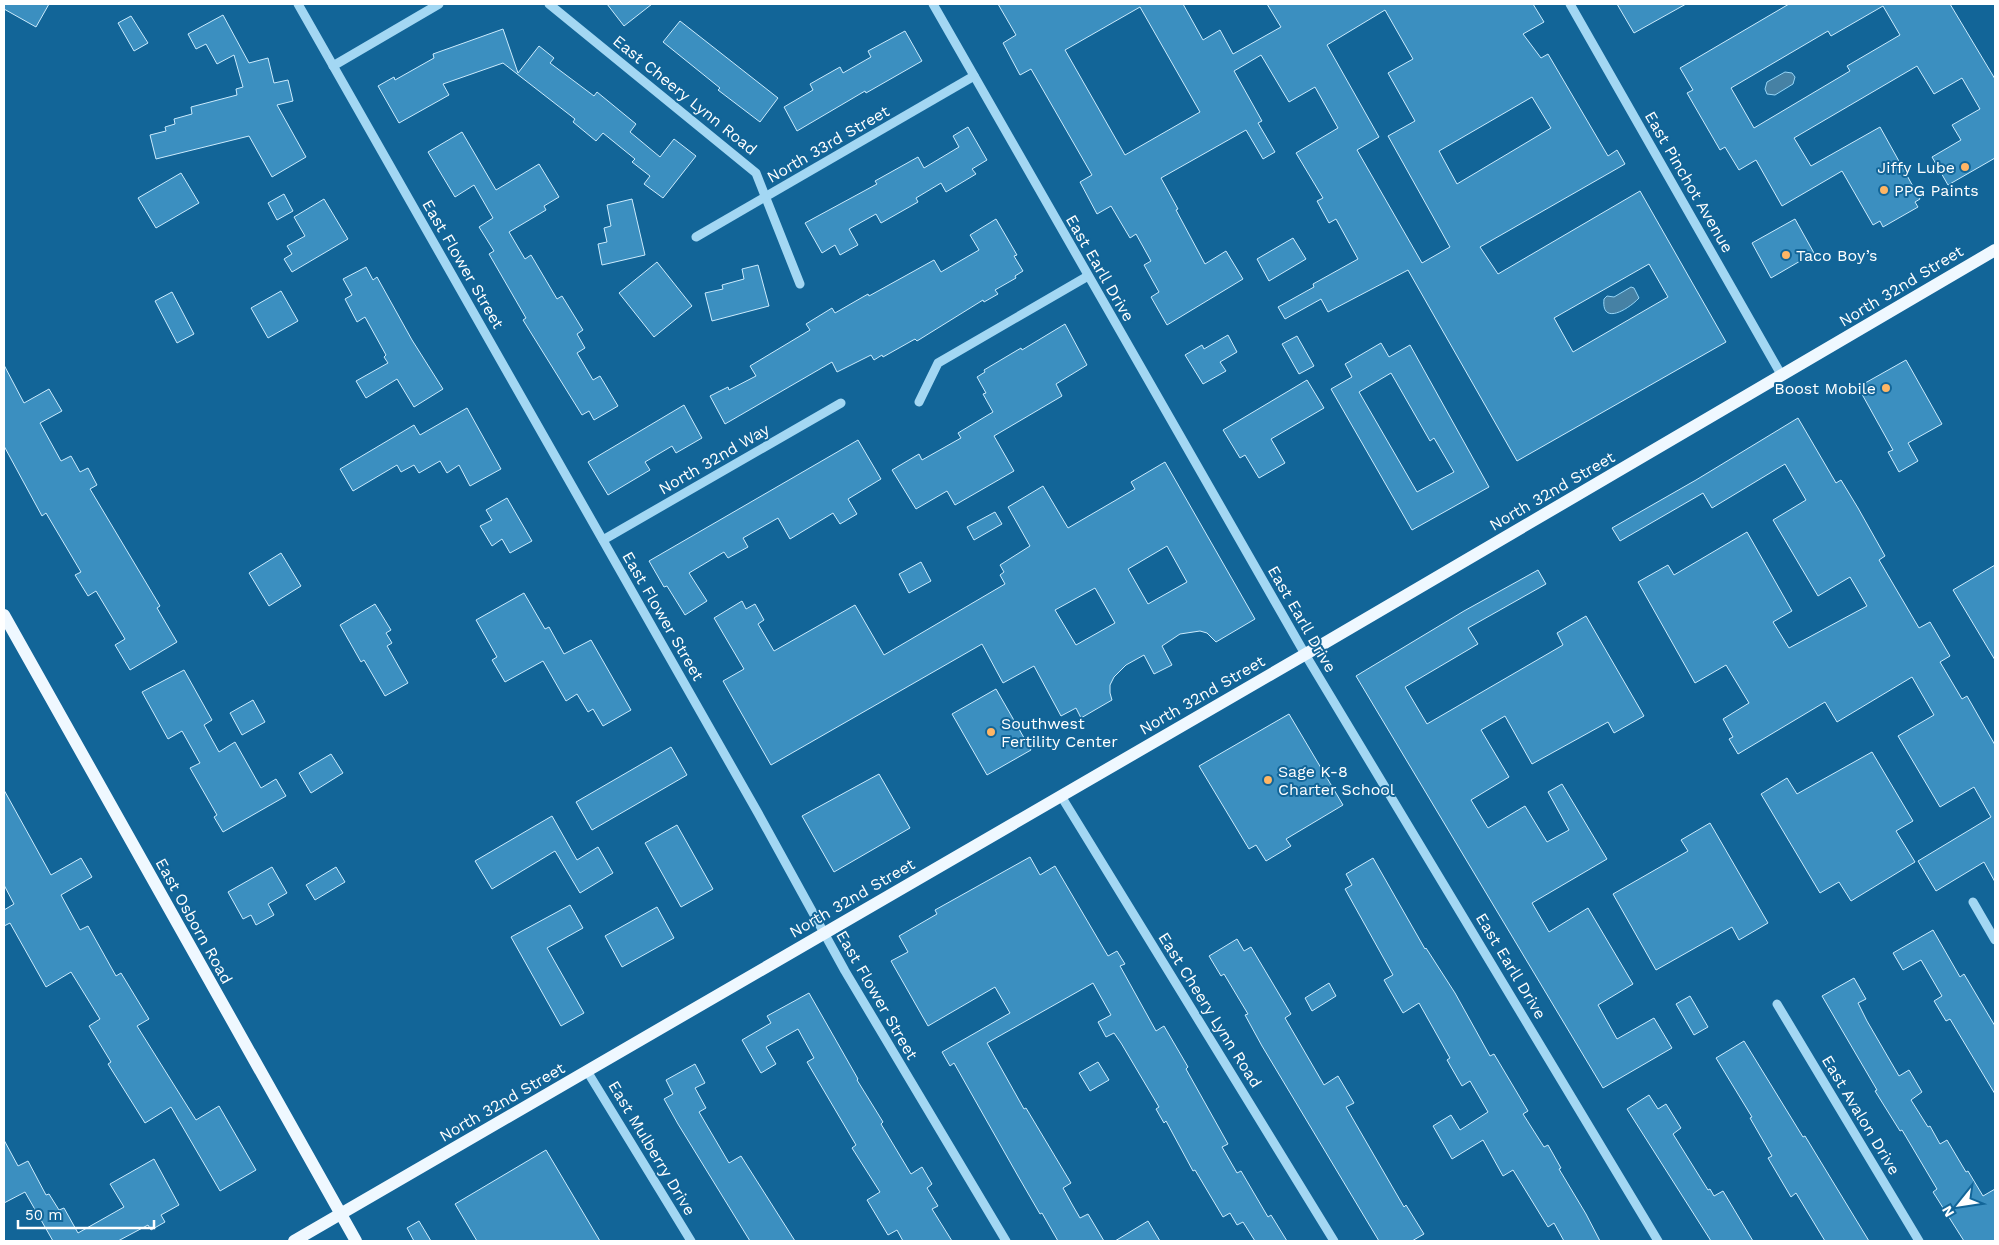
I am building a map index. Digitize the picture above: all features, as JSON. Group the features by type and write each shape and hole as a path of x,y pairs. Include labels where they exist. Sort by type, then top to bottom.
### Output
{"main road":[{"name":"North 32nd Street","path":"294,1241 1305,654 1995,250"},
{"name":"East Osborn Road","path":"4,615 356,1241"}],"street":[{"name":"East Flower Street","path":"298,4 603,540 845,971 1006,1241"},
{"path":"333,66 439,4"},
{"name":"East Cheery Lynn Road","path":"549,4 756,173 800,284"},
{"name":"East Earll Drive","path":"933,4 1305,654 1658,1241"},
{"name":"East Pinchot Avenue","path":"1570,4 1782,376"},
{"name":"North 33rd Street","path":"696,237 974,76"},
{"path":"919,402 938,363 1088,276"},
{"name":"North 32nd Way","path":"603,540 841,403"},
{"name":"East Cheery Lynn Road","path":"1061,796 1334,1241"},
{"path":"1973,902 1995,940"},
{"name":"East Avalon Drive","path":"1777,1004 1919,1241"},
{"name":"East Mulberry Drive","path":"587,1071 691,1241"}],"water":[{"path":"1785,72 1792,73 1795,77 1793,84 1775,95 1767,94 1765,89 1767,82"},
{"path":"1631,287 1634,288 1639,298 1617,313 1611,314 1607,312 1604,307 1604,299 1607,296 1614,297"}],"building":[{"path":"4,4 49,4 36,27 4,9"},
{"path":"607,4 652,4 624,26"},
{"path":"998,4 1183,4 1203,40 1220,30 1233,54 1281,27 1267,4 1533,4 1544,22 1523,34 1541,58 1548,54 1608,156 1617,150 1625,164 1480,247 1498,274 1640,191 1726,342 1517,461 1408,270 1328,312 1321,299 1285,319 1278,307 1314,287 1313,284 1358,259 1336,219 1329,223 1317,201 1323,198 1296,153 1338,128 1315,87 1289,102 1261,55 1234,71 1262,121 1258,123 1275,152 1263,159 1246,130 1161,178 1205,264 1226,251 1243,279 1167,325 1151,297 1159,292 1144,265 1151,261 1136,234 1130,238 1111,206 1097,214 1080,182 1092,175 1031,69 1020,75 1003,43 1016,35","holes":["1140,7 1200,112 1125,155 1065,50","1385,10 1413,59 1388,73 1415,121 1388,136 1450,247 1422,263 1357,150 1379,137 1327,45","1532,97 1551,128 1457,184 1439,151","1649,264 1668,297 1573,352 1554,318"]},
{"path":"1617,4 1686,4 1634,33"},
{"path":"1789,4 1950,4 1995,79 1995,158 1948,185 1932,157 1961,140 1952,125 1980,109 1962,78 1934,94 1917,66 1794,138 1811,166 1880,127 1920,199 1915,202 1918,207 1883,227 1880,221 1873,225 1842,171 1782,206 1756,160 1739,170 1725,147 1720,150 1687,93 1693,90 1680,68","holes":["1883,6 1900,35 1847,66 1850,71 1754,128 1731,88 1828,31 1831,36"]},
{"path":"223,15 249,63 268,58 274,83 288,80 293,101 277,105 306,157 272,177 249,136 156,159 150,135 166,131 165,127 175,124 174,119 192,114 191,107 237,95 236,89 243,87 234,55 217,64 206,44 196,49 188,34"},
{"path":"131,16 148,43 134,51 118,23"},
{"path":"680,21 778,98 760,122 718,90 720,88 663,42"},
{"path":"503,29 518,73 539,46 554,58 550,63 594,96 597,92 636,124 630,132 660,157 674,139 696,156 663,198 644,184 650,176 632,162 635,159 603,133 596,141 573,122 575,119 503,63 443,84 449,95 399,123 378,86 394,77 395,80 434,58 433,54"},
{"path":"905,31 922,61 866,93 865,91 797,131 784,107 813,90 810,84 840,67 843,73 871,57 868,51"},
{"path":"968,127 987,160 972,169 976,174 946,192 941,183 916,198 918,202 881,223 876,214 849,229 858,245 840,255 835,245 822,253 805,223 877,184 875,181 918,157 924,168 959,147 953,136"},
{"path":"462,132 496,190 539,164 559,197 544,206 546,210 509,232 525,259 531,255 557,299 562,296 583,330 577,334 585,348 577,353 593,380 600,376 618,406 594,420 589,411 582,415 523,320 526,318 489,254 494,251 479,227 493,218 474,185 455,197 428,152"},
{"path":"181,173 199,203 156,228 138,198"},
{"path":"284,194 293,211 277,220 268,203"},
{"path":"324,199 348,239 292,272 284,259 292,254 287,246 305,236 294,217"},
{"path":"632,199 645,255 602,265 598,244 607,242 604,228 611,226 607,205"},
{"path":"996,219 1017,255 1014,256 1023,271 1015,276 1016,278 995,290 998,294 984,302 983,300 917,341 915,339 883,357 882,355 874,360 871,355 837,372 832,362 725,424 710,396 728,387 729,390 756,376 750,366 810,330 806,324 832,308 835,313 934,260 941,272 979,250 970,235"},
{"path":"1795,219 1814,253 1771,278 1752,243"},
{"path":"1293,238 1306,259 1269,281 1257,259"},
{"path":"657,262 692,306 654,337 619,293"},
{"path":"758,265 769,306 712,321 705,293 723,289 722,285 744,279 742,269"},
{"path":"366,267 373,280 377,277 412,340 443,389 414,407 397,379 366,398 356,381 388,363 384,357 386,355 365,317 357,322 345,299 352,295 343,279"},
{"path":"281,291 298,321 268,338 251,308"},
{"path":"172,292 194,334 177,343 155,301"},
{"path":"1065,324 1087,365 1056,384 1062,396 994,436 1014,471 955,505 947,491 916,509 892,470 919,454 922,460 961,438 958,433 993,412 983,394 986,393 977,377 985,372 984,370"},
{"path":"1228,335 1237,352 1220,362 1226,371 1203,384 1185,355 1202,345 1204,349"},
{"path":"1297,336 1314,366 1299,374 1282,344"},
{"path":"1381,343 1389,357 1410,345 1489,487 1412,530 1331,389 1352,377 1345,364","holes":["1391,373 1430,441 1434,438 1454,472 1417,492 1359,392"]},
{"path":"1906,360 1942,424 1908,443 1918,461 1899,472 1888,452 1893,450 1858,387"},
{"path":"4,365 24,403 49,389 62,411 40,423 61,461 71,456 80,472 88,468 97,485 90,489 160,606 157,608 177,642 130,670 115,645 125,639 96,591 88,596 75,575 81,572 46,513 42,516 4,446"},
{"path":"1307,380 1324,408 1271,439 1285,463 1259,478 1245,455 1240,458 1223,430"},
{"path":"684,405 702,438 676,453 672,446 645,462 650,470 608,495 588,462"},
{"path":"467,408 501,469 470,486 459,465 447,473 440,461 419,473 414,465 401,472 397,465 353,491 340,469 414,425 420,435"},
{"path":"1798,418 1836,483 1841,480 1858,508 1885,556 1879,560 1919,628 1930,622 1950,656 1940,662 1962,699 1967,696 1995,745 1995,882 1984,862 1936,891 1918,861 1991,817 1974,787 1940,807 1898,736 1934,715 1912,677 1837,722 1825,702 1738,754 1729,739 1733,737 1723,719 1749,703 1726,665 1695,683 1638,582 1668,565 1674,575 1747,532 1792,611 1773,622 1789,648 1867,606 1850,577 1818,596 1773,520 1806,500 1785,464 1712,508 1703,493 1620,541 1612,528"},
{"path":"858,440 881,479 848,499 857,514 840,524 833,513 790,539 778,518 743,538 748,547 728,558 724,552 689,573 707,601 685,615 667,586 664,587 649,561"},
{"path":"1165,462 1255,619 1216,642 1207,633 1200,631 1180,634 1162,646 1172,665 1154,674 1144,655 1126,665 1114,677 1110,685 1112,700 1081,718 1076,708 1061,716 1034,666 1003,683 982,644 771,765 723,681 744,669 714,618 742,601 746,609 755,604 764,620 758,624 774,651 855,605 884,655 1005,584 1000,575 1004,572 1000,565 1030,546 1008,507 1043,486 1068,528 1135,489 1131,482","holes":["1167,546 1187,582 1148,604 1128,569","1095,588 1115,623 1076,645 1055,610"]},
{"path":"507,498 532,541 510,553 502,539 492,546 480,526 492,520 486,510"},
{"path":"995,512 1002,524 974,540 967,527"},
{"path":"281,553 301,586 269,606 249,573"},
{"path":"921,562 931,581 909,593 899,574"},
{"path":"1995,565 1995,660 1953,590"},
{"path":"1538,570 1546,584 1468,628 1478,644 1405,687 1427,724 1563,645 1557,633 1586,616 1644,716 1614,733 1608,722 1532,764 1505,716 1481,730 1509,777 1471,800 1488,828 1525,806 1547,842 1569,830 1548,792 1562,784 1607,859 1532,903 1549,932 1588,908 1633,984 1598,1005 1617,1039 1654,1018 1672,1048 1603,1088 1356,676 1464,611"},
{"path":"524,593 545,629 549,627 564,654 591,640 631,710 603,726 593,709 588,712 577,694 566,701 543,661 505,682 492,660 497,657 476,620"},
{"path":"375,604 391,630 386,633 392,643 387,646 408,683 385,696 364,660 361,662 340,625"},
{"path":"184,670 212,720 204,725 219,752 235,742 261,788 276,779 286,796 223,832 214,817 217,815 190,768 200,763 182,731 168,739 142,692"},
{"name":"Southwest Fertility Center","path":"996,689 1031,750 987,775 952,714"},
{"path":"253,700 265,722 242,735 230,713"},
{"name":"Sage K-8 Charter School","path":"1289,714 1343,805 1286,839 1291,846 1266,861 1256,845 1249,849 1199,766"},
{"path":"671,747 687,775 592,830 576,802"},
{"path":"1872,752 1913,821 1896,831 1915,862 1851,901 1839,882 1820,893 1761,794 1787,778 1797,794"},
{"path":"331,754 343,773 311,793 299,773"},
{"path":"879,774 910,828 834,872 802,816"},
{"path":"4,790 51,875 81,858 92,877 61,895 80,930 88,926 116,976 121,973 149,1019 137,1026 196,1120 219,1106 256,1170 220,1191 171,1107 145,1123 108,1064 111,1062 89,1026 100,1019 71,972 46,987 10,923 4,926 4,910 14,904 4,885"},
{"path":"552,816 577,860 598,847 613,873 580,893 555,851 492,889 475,861"},
{"path":"1710,823 1768,923 1739,940 1732,927 1656,970 1613,894 1688,851 1681,840"},
{"path":"677,825 713,889 681,907 645,843"},
{"path":"1030,857 1040,875 1055,866 1108,956 1117,951 1125,964 1120,966 1156,1031 1164,1026 1188,1067 1186,1069 1228,1144 1222,1147 1237,1173 1241,1171 1268,1217 1271,1215 1287,1241 1255,1241 1243,1222 1237,1225 1230,1213 1223,1217 1195,1170 1193,1171 1166,1121 1164,1123 1156,1109 1159,1107 1121,1043 1114,1033 1106,1037 1098,1022 1111,1015 1093,983 987,1043 1024,1109 1026,1108 1071,1183 1063,1188 1080,1218 1088,1214 1104,1241 1058,1241 1042,1213 1040,1214 954,1063 950,1066 942,1052 1010,1013 995,987 928,1026 891,961 908,952 899,936 937,914 935,910"},
{"path":"1373,858 1425,949 1455,993 1490,1056 1494,1054 1528,1111 1523,1114 1544,1147 1548,1145 1561,1168 1559,1169 1600,1241 1564,1241 1554,1223 1548,1227 1513,1170 1503,1176 1483,1140 1452,1159 1433,1126 1451,1115 1460,1130 1488,1112 1470,1081 1462,1086 1447,1060 1450,1058 1419,1003 1403,1013 1384,980 1393,975 1345,889 1352,885 1346,874"},
{"path":"272,867 287,893 268,904 274,915 256,925 251,915 243,919 228,892"},
{"path":"336,867 345,882 315,900 306,885"},
{"path":"570,905 583,928 547,948 584,1013 561,1026 511,937"},
{"path":"657,907 674,938 622,967 605,936"},
{"path":"1933,930 1960,977 1964,974 1995,1026 1995,1094 1950,1019 1946,1021 1934,1001 1942,996 1921,960 1903,970 1893,953"},
{"path":"1237,939 1244,951 1251,947 1291,1014 1285,1018 1324,1085 1338,1076 1354,1103 1346,1107 1404,1207 1406,1205 1424,1234 1412,1241 1379,1241 1262,1046 1245,1015 1248,1014 1224,974 1221,976 1209,956"},
{"path":"1854,978 1866,999 1858,1003 1899,1076 1909,1070 1922,1092 1911,1100 1928,1127 1930,1126 1940,1144 1947,1140 1983,1196 1995,1189 1995,1241 1964,1241 1933,1192 1937,1189 1902,1130 1900,1131 1875,1091 1877,1090 1822,996"},
{"path":"1329,983 1336,996 1312,1011 1305,998"},
{"path":"809,993 857,1080 883,1122 881,1124 911,1174 922,1167 932,1184 927,1188 938,1206 932,1209 952,1241 903,1241 897,1230 888,1235 867,1200 880,1192 852,1148 856,1145 807,1062 814,1058 798,1029 766,1047 776,1064 761,1073 742,1040 771,1023 767,1016"},
{"path":"1690,996 1708,1027 1694,1035 1676,1004"},
{"path":"1744,1041 1869,1241 1825,1241 1796,1193 1791,1197 1768,1158 1772,1156 1750,1118 1752,1117 1716,1058"},
{"path":"1098,1062 1109,1080 1090,1091 1079,1073"},
{"path":"695,1064 705,1083 695,1088 706,1108 699,1112 729,1163 741,1156 795,1241 750,1241 678,1124 664,1099 673,1094 666,1080"},
{"path":"1649,1095 1658,1109 1666,1104 1681,1128 1673,1134 1708,1190 1710,1189 1714,1196 1723,1191 1753,1241 1711,1241 1627,1109"},
{"path":"4,1140 18,1166 28,1161 46,1195 49,1194 59,1210 64,1208 78,1233 124,1207 110,1184 154,1159 179,1205 161,1215 165,1222 151,1230 148,1225 118,1241 53,1241 25,1192 4,1203"},
{"path":"546,1150 600,1241 477,1241 455,1204"},
{"path":"419,1221 431,1241 414,1241 407,1228"},
{"path":"1148,1221 1160,1241 1115,1241"}],"place":[{"name":"Jiffy Lube","path":"1965,167"},
{"name":"PPG Paints","path":"1884,190"},
{"name":"Taco Boy’s","path":"1786,255"},
{"name":"Boost Mobile","path":"1886,388"},
{"name":"Southwest Fertility Center","path":"991,732"},
{"name":"Sage K-8 Charter School","path":"1268,780"}]}
